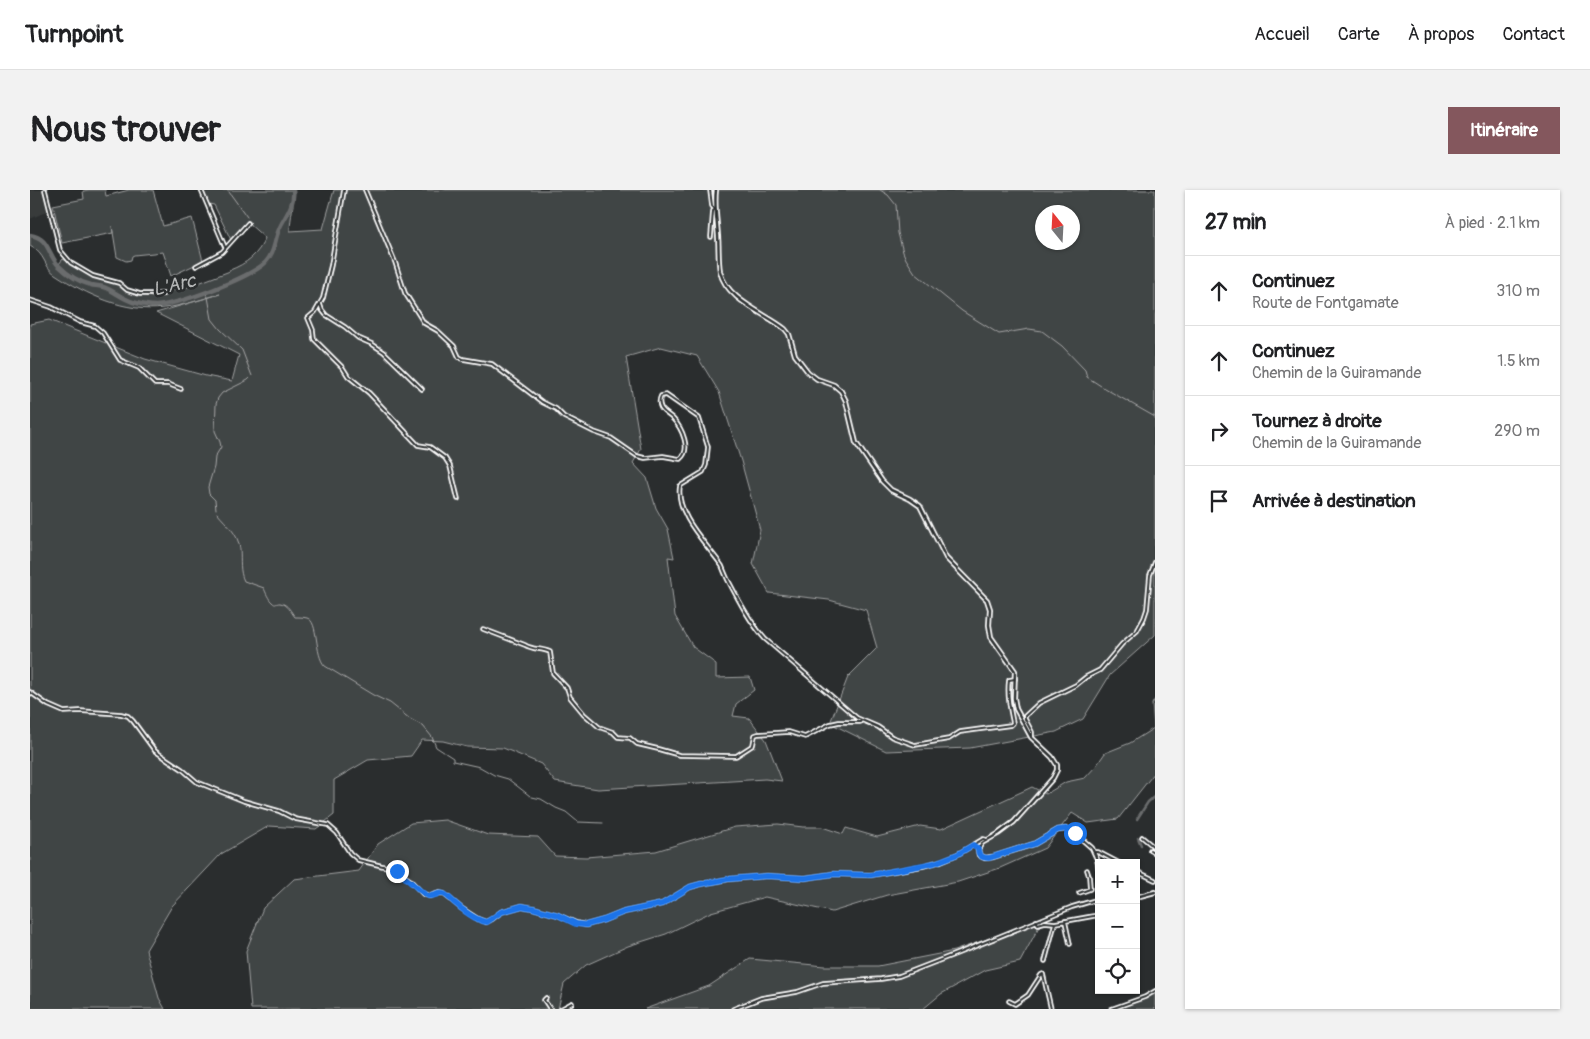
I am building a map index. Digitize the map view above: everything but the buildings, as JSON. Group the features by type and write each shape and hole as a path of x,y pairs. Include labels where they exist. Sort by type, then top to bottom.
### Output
{"street":[{"path":"45,190 60,250 72,263 93,276 119,283 128,290 140,294 164,294"},
{"path":"200,190 226,248"},
{"path":"344,190 331,268 323,298 308,320 313,330 314,339 343,368 348,376 369,393 418,445 436,450 448,462 458,499"},
{"path":"365,190 395,262 405,293 424,323 438,331 454,346 456,352 463,359 492,364 499,371 564,416 610,438 629,452 644,458 663,456 680,459 685,452 686,445 683,436 675,422 661,407 659,401 661,396 666,395 699,418 708,447 706,465 703,472 680,486 679,493 690,524 722,567 750,618 765,639 857,718 878,727 892,737 915,745 949,739 960,732 1011,725 1013,723 1008,688 1010,680 1016,679"},
{"path":"710,190 712,206 715,209 720,270 724,281 741,300 789,334 795,355 808,372 816,379 834,385 841,391 846,401 856,442 882,481 891,490 910,498 920,506 946,558 987,600 990,609 989,631 997,647 1012,667 1016,679 1014,704 1033,739 1055,761 1057,770 1050,783 1014,822 987,840 978,849"},
{"path":"711,237 716,190"},
{"path":"196,266 219,254 248,223"},
{"path":"30,300 50,307 80,322 95,326 103,333 120,360 139,368 156,384 168,384 181,388"},
{"path":"320,304 326,315 358,338 384,352 422,389"},
{"path":"1033,739 1032,732 1025,719 1026,714 1040,703 1076,685 1100,670 1122,644 1138,631 1147,609 1150,575 1155,562"},
{"path":"483,629 516,641 530,649 550,652 555,675 584,714 599,727 613,732 618,738 630,738 637,744 675,754 736,756 753,745 755,735 758,734 789,732 805,737 830,724 860,722 861,720"},
{"path":"30,692 48,705 64,712 128,716 155,751 197,782 244,801 279,810 295,819 328,825 337,833 350,853 358,860 397,871 410,880 423,894 430,896 444,894 461,908 486,922 501,912 522,906 558,915 576,924 586,925 624,912 662,904 690,887 701,884 728,879 767,876 805,878 833,874 871,875 934,863 987,840"},
{"path":"973,845 978,849 979,855 982,857 993,857 1034,844 1058,830 1066,829 1084,841 1095,852 1098,859"},
{"path":"1142,837 1155,848"},
{"path":"1150,850 1155,853"},
{"path":"1095,852 1111,859"},
{"path":"1079,893 1090,889 1087,870"},
{"path":"1140,874 1155,880"},
{"path":"1140,896 1155,892"},
{"path":"733,1009 761,998 797,992 822,982 881,979 899,976 1072,907 1095,900"},
{"path":"1036,922 1055,924 1095,915"},
{"path":"1065,921 1070,944"},
{"path":"1045,961 1055,924"},
{"path":"1009,1001 1015,1004 1022,1000 1028,995 1040,975 1043,974 1045,976 1051,1009"},
{"path":"1111,1009 1145,997 1155,991"},
{"path":"546,998 544,1003 550,1009"},
{"path":"561,1009 572,1003"}],"shaded area":[{"path":"30,190 43,190 48,211 30,219"},
{"path":"105,190 106,196 129,190 153,190 163,226 192,218 203,261 171,276 163,252 134,255 131,260 126,261 117,257 112,226 113,233 62,243 53,205 84,199 83,191"},
{"path":"202,190 293,190 290,231 323,229 334,190 1155,190 1155,635 1110,675 1083,719 1056,732 970,748 886,751 830,723 848,677 877,648 866,610 829,600 769,593 753,564 760,530 719,392 697,356 661,347 626,357 641,449 633,463 647,478 656,508 668,529 674,558 668,557 675,616 693,647 716,664 716,678 750,677 754,690 736,704 733,716 749,718 766,740 782,781 765,779 598,789 555,782 541,764 503,748 467,747 443,741 422,740 411,756 368,760 334,780 334,815 316,829 269,826 221,854 172,906 146,950 159,998 165,1009 30,1009 30,324 49,320 145,359 206,376 232,381 239,355 156,313 220,294 185,304 149,309 135,308 107,301 80,289 51,271 42,256 30,246 30,235 36,236 44,242 58,265 63,259 92,276 117,284 130,293 152,297 165,296 164,292 188,287 230,271 251,258 262,244 265,238 248,223 231,240 214,205 209,204"},
{"path":"1155,699 1155,772 1118,819 1088,823 1072,813 1045,848 1000,868 958,882 887,895 832,912 765,897 711,912 666,934 628,946 586,965 564,984 558,1009 251,1009 246,951 263,908 294,879 359,871 378,844 411,823 445,820 488,835 538,837 555,856 586,857 656,851 735,827 778,824 822,827 843,834 846,828 877,837 920,826 941,829 1032,787 1046,794 1066,782 1085,778 1105,753 1130,743 1154,728 1152,704"},
{"path":"1042,921 1020,962 985,970 941,994 923,1009 645,1009 709,986 750,959 825,966 878,966 954,951"},
{"path":"1155,993 1155,1009 1113,1009 1138,1001"}],"waterway":[{"name":"L'Arc","path":"30,235 41,239 59,266 78,280 104,287 136,303 156,306 181,301 229,283 265,263 269,259 279,230 290,208 293,190"},
{"path":"880,190 888,195 896,205 898,233 903,252 915,273 962,311 999,334 1029,329 1042,331 1062,346 1085,370 1087,377 1155,417"},
{"path":"229,192 247,217"},
{"path":"205,292 208,297 212,319 242,350 252,376 248,380 222,393 216,404 215,431 221,447 215,457 208,487 209,494 215,500 216,509"},
{"path":"217,513 232,529 239,543 241,573 244,581 264,588 271,601 275,604 285,605 295,617 311,620 319,654 325,666 390,703 410,719 423,726 432,737 436,747 453,758 453,761 480,767 494,775 508,779 530,796"},
{"path":"1137,819 1148,802 1155,796"},
{"path":"532,797 541,799 566,812 578,822 603,823"},
{"path":"1138,838 1141,845"}],"route":[{"path":"397,871 410,880 423,894 430,896 444,894 482,922 487,922 508,909 528,906 558,915 576,924 586,925 624,912 662,904 690,887 701,884 728,879 767,876 805,878 846,873 871,875 934,863 958,854 973,845 978,849 979,855 989,858 1034,844 1058,830 1066,829 1075,833"}]}
